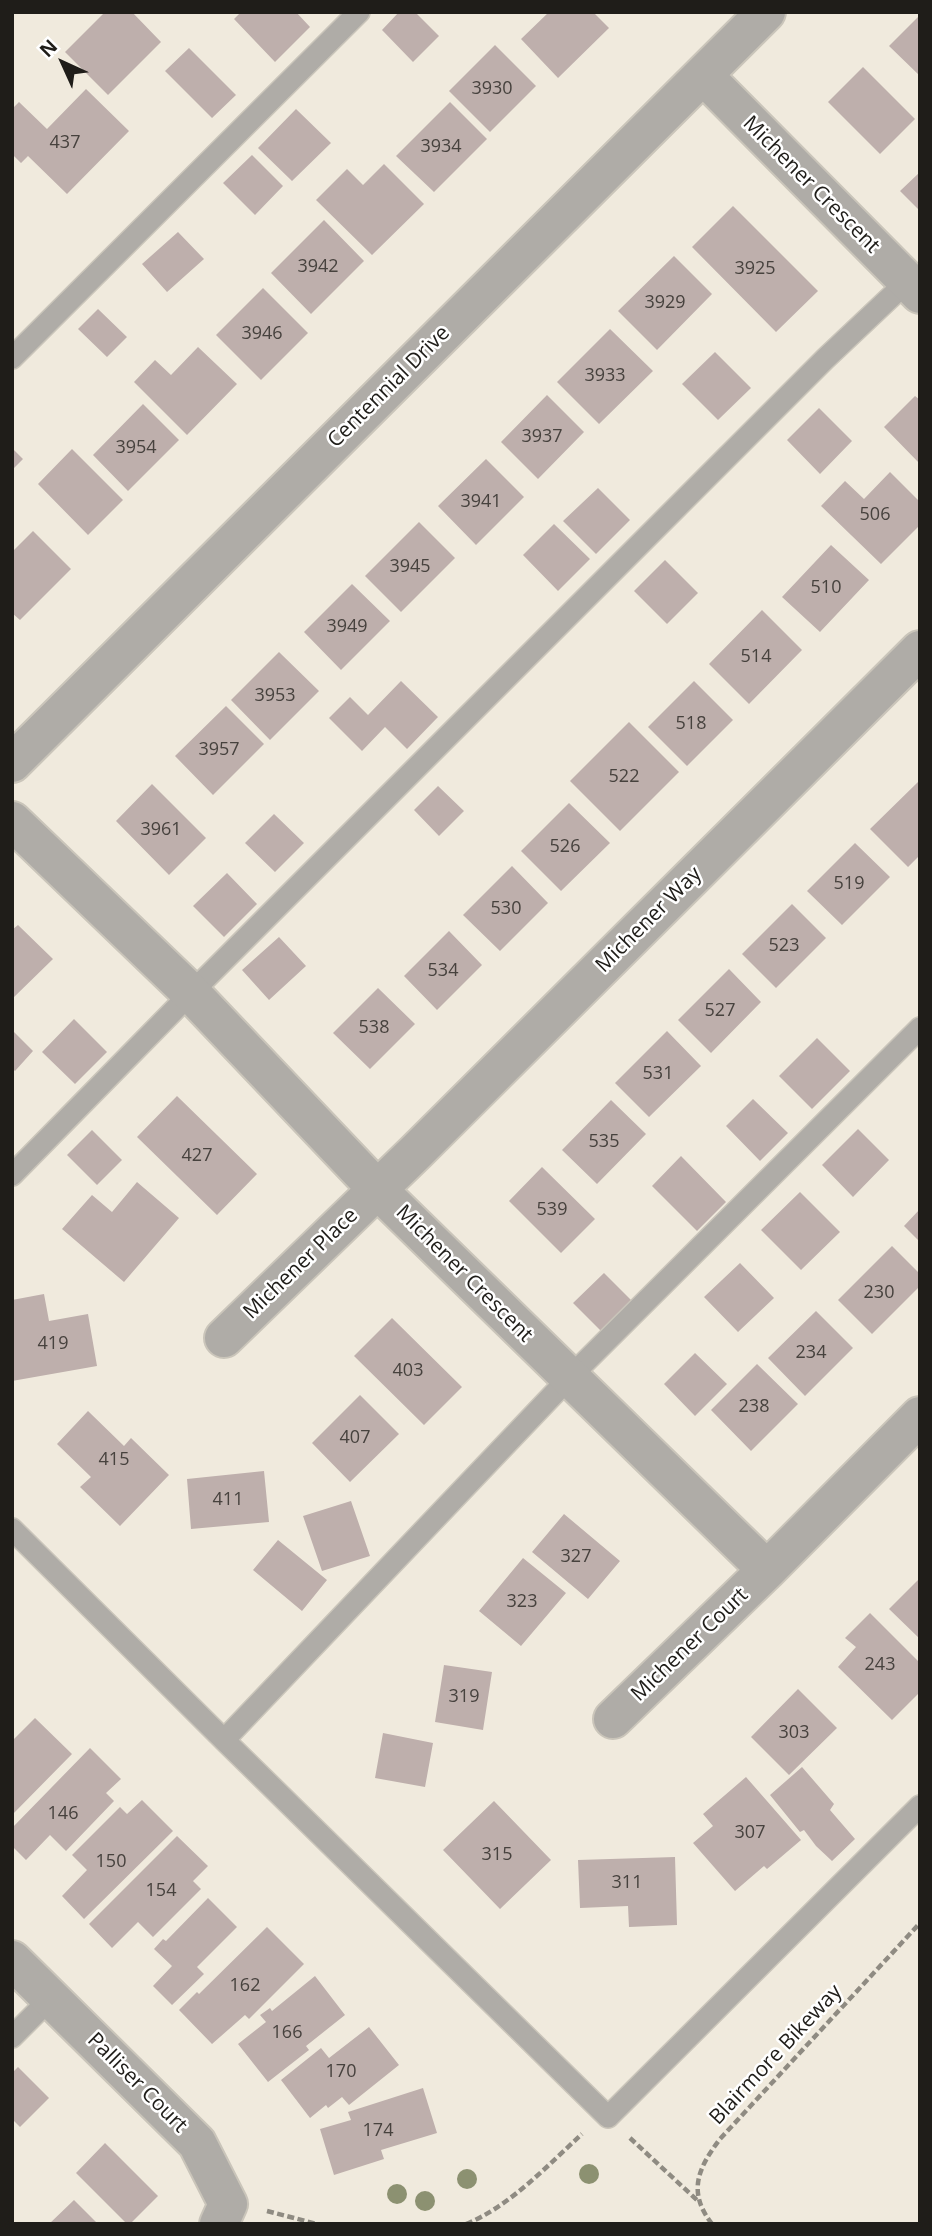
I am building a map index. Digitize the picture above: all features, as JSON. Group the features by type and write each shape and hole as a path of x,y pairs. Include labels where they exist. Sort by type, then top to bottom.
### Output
{"street":[{"name":"Centennial Drive","path":"12,764 766,12"},
{"name":"Michener Crescent","path":"703,75 916,282"},
{"name":"Michener Way","path":"378,1190 920,650"},
{"name":"Michener Crescent","path":"12,821 191,993 378,1190 766,1570"},
{"name":"Michener Place","path":"223,1338 378,1190"},
{"path":"766,1570 920,1416"},
{"name":"Michener Court","path":"613,1719 766,1570"},
{"name":"Palliser Court","path":"12,1960 197,2143 228,2204 219,2224"}],"lane":[{"path":"12,358 359,12"},
{"path":"12,1175 805,379 916,282"},
{"path":"224,1740 569,1378 920,1028"},
{"path":"12,1529 608,2117 920,1806"},
{"path":"12,2037 51,1998"}],"path":[{"name":"Blairmore Bikeway","path":"699,2201 701,2167 720,2139 920,1923"},
{"path":"466,2224 483,2217 531,2180 584,2132 608,2117 699,2201 712,2224"},
{"path":"283,2213 317,2224"}],"building":[{"path":"105,12 132,12 161,42 108,95 65,52"},
{"path":"241,12 296,12 310,27 275,62 234,19"},
{"path":"399,12 415,12 439,36 413,62 382,30"},
{"path":"549,12 593,12 609,28 558,78 521,39"},
{"path":"920,15 920,76 889,46"},
{"path":"495,45 536,86 490,132 449,91"},
{"path":"189,48 236,95 212,118 165,71"},
{"path":"863,67 915,119 880,154 828,102"},
{"path":"86,89 129,131 67,194 28,156 21,163 12,154 12,109 19,102 47,129"},
{"path":"450,102 487,139 434,192 396,156"},
{"path":"296,109 331,143 292,181 258,148"},
{"path":"252,155 283,186 255,215 223,183"},
{"path":"384,164 424,204 372,255 316,200 347,169 363,185"},
{"path":"920,172 920,211 900,191"},
{"path":"733,206 818,291 776,332 692,247"},
{"path":"324,220 364,261 311,314 271,273"},
{"path":"178,232 204,259 167,292 142,264"},
{"path":"674,256 712,294 657,350 618,311"},
{"path":"263,288 308,333 261,380 216,335"},
{"path":"98,309 127,337 107,357 78,329"},
{"path":"610,329 653,371 599,424 557,382"},
{"path":"198,347 237,384 187,435 134,382 155,360 171,375"},
{"path":"715,352 751,388 718,420 682,384"},
{"path":"547,395 584,432 538,479 501,442"},
{"path":"915,396 920,400 920,464 884,427"},
{"path":"143,404 179,440 128,491 93,455"},
{"path":"819,408 852,441 820,474 787,440"},
{"path":"12,448 23,459 12,470"},
{"path":"72,449 123,500 88,535 38,484"},
{"path":"486,459 524,497 476,545 438,506"},
{"path":"890,472 920,502 920,525 881,564 821,506 845,481 864,499"},
{"path":"598,488 630,520 596,554 563,521"},
{"path":"419,522 455,558 401,612 365,576"},
{"path":"554,524 590,559 558,591 523,555"},
{"path":"33,531 71,569 20,620 12,613 12,552"},
{"path":"831,545 869,580 820,632 782,597"},
{"path":"665,560 698,593 667,624 634,591"},
{"path":"352,584 390,621 341,670 304,632"},
{"path":"762,610 802,650 749,704 709,664"},
{"path":"279,652 319,691 270,740 231,700"},
{"path":"401,681 438,717 407,749 385,727 362,751 329,718 350,697 368,715"},
{"path":"694,681 733,720 687,766 648,727"},
{"path":"226,706 264,744 213,795 175,756"},
{"path":"629,722 679,772 620,831 570,781"},
{"path":"918,782 920,855 908,867 870,829"},
{"path":"152,784 206,838 169,875 116,821"},
{"path":"438,786 464,811 439,836 414,810"},
{"path":"569,803 610,843 561,891 521,851"},
{"path":"274,814 304,843 275,872 245,843"},
{"path":"855,843 890,877 842,925 807,891"},
{"path":"512,866 548,903 500,951 463,915"},
{"path":"227,873 257,904 224,937 193,906"},
{"path":"792,904 826,938 776,988 742,954"},
{"path":"18,925 53,959 12,999 12,930"},
{"path":"449,931 482,965 437,1010 404,976"},
{"path":"279,937 306,966 269,1000 242,970"},
{"path":"729,969 761,1002 711,1053 678,1020"},
{"path":"378,988 415,1024 370,1069 333,1033"},
{"path":"74,1019 107,1052 75,1084 42,1052"},
{"path":"12,1030 33,1051 15,1071 12,1068"},
{"path":"667,1031 701,1066 649,1117 615,1083"},
{"path":"817,1038 850,1071 812,1109 779,1076"},
{"path":"177,1096 257,1174 217,1215 137,1137"},
{"path":"753,1099 788,1133 760,1161 726,1126"},
{"path":"611,1100 646,1134 597,1184 562,1150"},
{"path":"858,1129 889,1160 853,1197 822,1165"},
{"path":"92,1130 122,1160 97,1185 67,1155"},
{"path":"681,1156 726,1202 697,1231 652,1186"},
{"path":"542,1167 595,1219 561,1253 509,1201"},
{"path":"137,1182 179,1218 124,1282 62,1229 92,1195 112,1212"},
{"path":"800,1192 840,1232 801,1270 761,1230"},
{"path":"920,1209 920,1242 904,1226"},
{"path":"892,1246 920,1274 920,1286 872,1334 838,1300"},
{"path":"740,1263 774,1298 738,1332 704,1297"},
{"path":"604,1273 632,1301 602,1332 573,1303"},
{"path":"44,1294 49,1321 88,1314 97,1366 12,1381 12,1300"},
{"path":"816,1311 853,1348 805,1396 768,1358"},
{"path":"392,1318 462,1387 424,1425 354,1356"},
{"path":"695,1353 727,1384 695,1416 664,1384"},
{"path":"757,1364 798,1404 751,1451 711,1410"},
{"path":"360,1395 399,1434 350,1482 312,1443"},
{"path":"88,1411 124,1446 131,1438 169,1475 120,1526 80,1487 91,1477 57,1444"},
{"path":"264,1471 269,1522 191,1529 187,1479"},
{"path":"351,1501 370,1556 322,1571 303,1516"},
{"path":"564,1514 620,1561 588,1599 532,1552"},
{"path":"278,1540 327,1580 302,1611 253,1570"},
{"path":"523,1558 566,1593 521,1646 479,1611"},
{"path":"920,1578 920,1639 889,1609"},
{"path":"870,1613 920,1663 920,1692 892,1720 838,1667 856,1647 845,1638"},
{"path":"444,1665 492,1672 483,1730 435,1722"},
{"path":"798,1689 837,1728 789,1775 751,1737"},
{"path":"35,1718 72,1754 12,1815 12,1741"},
{"path":"383,1733 433,1743 425,1787 375,1778"},
{"path":"90,1748 121,1779 106,1793 114,1801 66,1851 50,1835 26,1860 12,1846 12,1828"},
{"path":"802,1767 834,1804 830,1810 855,1839 832,1861 804,1830 800,1832 770,1795"},
{"path":"746,1777 801,1840 767,1869 764,1866 735,1891 693,1843 713,1826 703,1814"},
{"path":"142,1800 173,1831 84,1919 62,1896 87,1870 72,1855 120,1807 127,1814"},
{"path":"494,1801 551,1860 500,1909 443,1850"},
{"path":"177,1836 208,1866 193,1881 201,1889 153,1937 138,1922 112,1948 89,1924"},
{"path":"675,1857 677,1925 629,1927 628,1906 580,1908 578,1860"},
{"path":"208,1898 237,1927 197,1967 204,1974 172,2005 153,1986 172,1966 154,1949 163,1939 166,1941"},
{"path":"267,1927 304,1964 249,2019 245,2015 212,2044 179,2010"},
{"path":"315,1976 345,2015 306,2046 309,2050 268,2082 238,2044 266,2022 260,2015 270,2008 272,2011"},
{"path":"369,2027 399,2065 349,2105 342,2097 310,2118 281,2080 321,2048 329,2058"},
{"path":"18,2067 49,2098 20,2127 12,2119 12,2073"},
{"path":"423,2088 437,2133 381,2150 384,2159 334,2175 320,2129 351,2120 348,2112"},
{"path":"105,2143 158,2196 130,2224 76,2173"},
{"path":"74,2200 98,2224 49,2224"}]}
